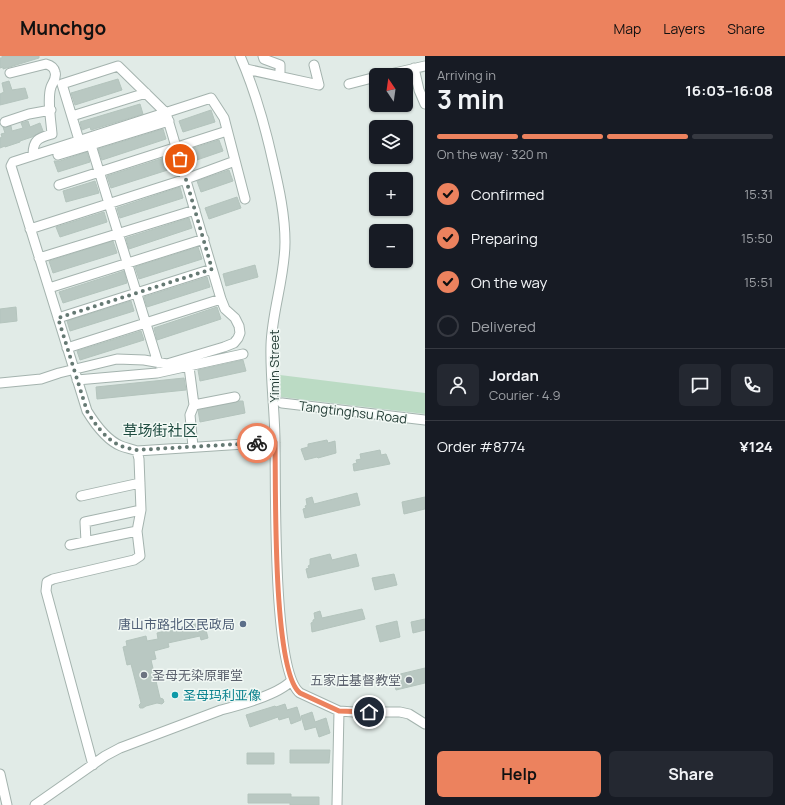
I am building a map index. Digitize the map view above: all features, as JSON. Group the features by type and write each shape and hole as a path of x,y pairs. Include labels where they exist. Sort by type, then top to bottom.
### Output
{"street":[{"name":"Yimin Street","path":"240,56 246,69 267,135 283,213 285,243 281,282 271,344 275,442 276,553 280,623 283,646 291,681"},
{"path":"263,56 264,59 280,64 280,76"},
{"path":"10,73 42,64 54,68 56,76 49,95 52,134 36,141 33,148 33,155"},
{"path":"246,69 319,85 314,65"},
{"path":"0,383 41,379 59,373 117,359 144,360 167,364 234,343 240,333 239,326 235,318 225,309 221,299 168,117 118,66 62,84 79,140"},
{"path":"425,66 414,68 419,90 425,104"},
{"path":"349,84 369,79"},
{"path":"72,116 146,93"},
{"path":"58,155 91,145 168,117 211,98 224,118 245,199"},
{"path":"5,122 29,114 50,110"},
{"path":"168,117 79,140 13,162 11,166 87,411 95,424 109,438 121,446 137,450 275,442"},
{"path":"59,185 227,131"},
{"path":"91,145 158,363"},
{"path":"30,229 186,179 235,161"},
{"path":"40,258 195,210"},
{"path":"49,288 204,239"},
{"path":"58,318 212,269"},
{"path":"67,348 221,299"},
{"path":"77,380 157,373 243,354"},
{"path":"189,367 194,405 190,415 193,447"},
{"path":"194,405 235,397"},
{"name":"Tangtinghsu Road","path":"282,403 425,420"},
{"path":"93,764 46,591 47,582 52,579 134,560 140,556 137,531 142,510 137,450"},
{"path":"81,496 140,483"},
{"path":"86,542 85,522 142,510"},
{"path":"70,545 137,531"},
{"path":"35,805 93,764 120,748 279,690 286,687 291,681 295,690 339,711 400,712 409,714 425,724"},
{"path":"337,805 339,711"},
{"path":"0,774 7,805"}],"green space":[{"path":"280,375 425,393 425,414 281,397"}],"building":[{"path":"2,56 39,56 39,58 3,69 3,67 0,68 0,58 2,58"},
{"path":"118,79 122,90 75,105 71,93"},
{"path":"9,81 12,90 25,88 28,98 0,105 0,94 4,92 2,83"},
{"path":"140,104 143,114 91,130 90,127 82,130 80,122"},
{"path":"211,110 215,122 183,132 179,121"},
{"path":"28,121 30,127 40,123 43,131 20,142 0,148 0,138 2,137 1,134 5,133 3,127 11,126 12,131 23,128 21,123"},
{"path":"163,129 166,139 102,160 98,149"},
{"path":"219,140 223,151 191,162 187,150"},
{"path":"87,152 90,162 58,172 54,161 60,161"},
{"path":"170,156 174,168 111,188 107,176"},
{"path":"229,170 233,181 201,192 197,181"},
{"path":"95,181 99,193 66,202 63,191"},
{"path":"180,187 183,198 120,218 117,208"},
{"path":"237,197 241,208 209,219 205,208"},
{"path":"104,212 107,222 60,237 56,227"},
{"path":"189,218 192,228 129,249 126,238"},
{"path":"113,241 117,253 53,273 49,261"},
{"path":"198,247 202,259 139,279 135,267"},
{"path":"255,265 258,277 226,286 223,274"},
{"path":"124,271 127,283 63,303 59,292"},
{"path":"207,277 210,287 147,307 144,297"},
{"path":"131,301 134,311 70,331 67,321"},
{"path":"16,307 17,321 0,323 0,309"},
{"path":"217,307 221,319 157,340 154,328"},
{"path":"141,331 144,340 80,360 77,351"},
{"path":"243,360 246,371 200,381 198,370"},
{"path":"184,378 186,390 97,399 96,387"},
{"path":"243,401 245,413 200,422 198,410"},
{"path":"327,440 328,443 335,441 336,453 305,460 301,449 308,447 308,444"},
{"path":"380,450 381,455 386,454 390,464 354,471 353,464 357,463 356,460 361,459 360,454"},
{"path":"357,493 360,505 305,518 303,509 306,508 305,506 307,505 306,499 312,497 314,504"},
{"path":"425,497 425,509 404,514 402,502"},
{"path":"330,554 332,560 356,554 359,566 308,578 306,569 309,568 308,566 310,565 310,559"},
{"path":"394,574 397,585 375,590 372,578"},
{"path":"362,609 365,619 312,632 311,623 315,619 314,613 320,611 322,618"},
{"path":"425,619 425,630 413,633 411,622"},
{"path":"397,621 400,637 380,642 376,626"},
{"path":"204,622 208,638 201,640 200,636 168,643 169,647 154,651 156,659 151,660 160,698 163,699 164,702 162,704 157,703 140,708 139,705 141,703 131,664 127,665 123,647 127,646 126,641 146,636 147,641 158,639 157,633"},
{"name":"五家庄基督教堂","path":"425,668 425,683 396,690 392,676"},
{"path":"285,704 287,710 297,707 301,720 291,724 289,717 279,720 278,717 250,727 246,715"},
{"path":"312,712 315,722 326,718 330,733 319,737 316,727 305,730 301,716"},
{"path":"290,750 330,750 329,763 290,763"},
{"path":"247,753 274,753 274,764 247,764"},
{"path":"248,794 291,794 291,797 319,797 319,805 248,803"}],"way so far":[{"path":"180,159 212,269 58,318 87,411 95,424 109,438 121,446 137,450 257,443"}],"place":[{"name":"唐山市路北区民政局","path":"243,624"},
{"name":"圣母无染原罪堂","path":"144,675"},
{"name":"五家庄基督教堂","path":"409,680"},
{"name":"圣母玛利亚像","path":"175,695"}],"district":[{"name":"草场街社区","path":"160,430"}],"route":[{"path":"257,443 275,442 276,553 280,623 283,646 291,681 295,690 339,711 369,712"}]}
